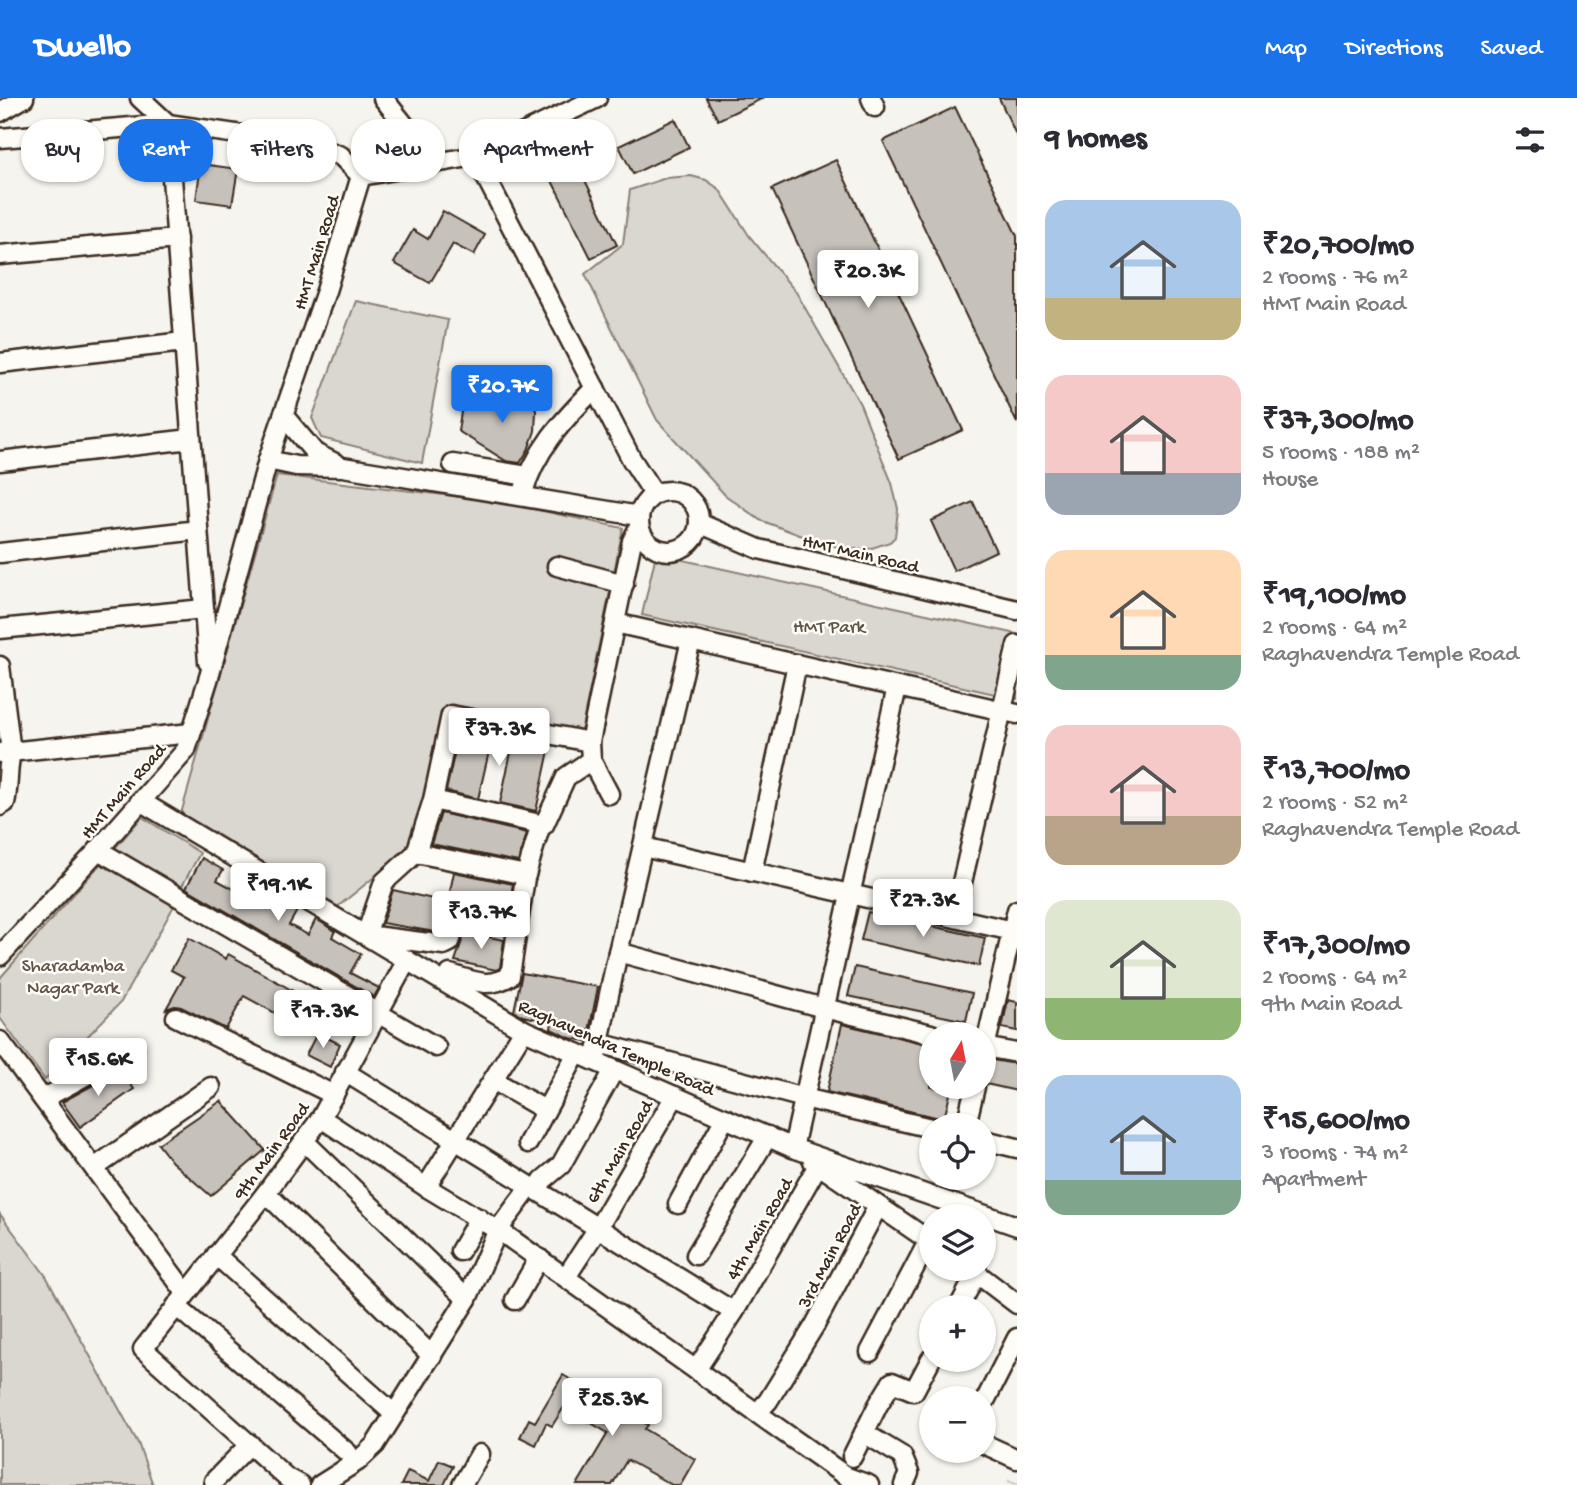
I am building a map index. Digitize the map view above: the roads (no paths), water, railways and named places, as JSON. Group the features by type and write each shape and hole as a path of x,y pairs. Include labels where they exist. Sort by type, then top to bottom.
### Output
{"street":[{"path":"0,112 24,98"},
{"path":"140,98 163,119"},
{"path":"383,98 400,119"},
{"path":"553,119 597,98"},
{"name":"HMT Main Road","path":"0,138 118,128"},
{"name":"HMT Main Road","path":"213,131 312,145 341,156 351,166"},
{"path":"173,182 209,677"},
{"name":"HMT Main Road","path":"0,956 186,750 209,677 268,460 326,291 359,182"},
{"path":"488,182 632,460 654,494"},
{"path":"0,255 177,239"},
{"path":"0,363 184,342"},
{"path":"522,496 528,476 560,423 595,388"},
{"path":"283,415 315,453 343,467"},
{"path":"0,461 191,439"},
{"path":"268,460 296,466 343,467 522,496 639,521"},
{"path":"453,464 528,476"},
{"path":"433,800 544,825 566,777 591,751 632,541 646,500 654,494 670,490 681,492 690,498 700,516 697,533 690,543 671,551 650,545 643,537 639,521"},
{"name":"HMT Main Road","path":"699,523 759,549 1017,610"},
{"path":"0,553 198,530"},
{"path":"557,566 624,584"},
{"path":"0,629 204,610"},
{"path":"615,623 1009,713"},
{"path":"595,1061 691,640"},
{"path":"954,917 1009,713 1017,645"},
{"path":"752,872 797,664"},
{"path":"0,666 8,766 7,795 5,803 0,806"},
{"path":"793,1148 897,687"},
{"path":"518,926 459,915 450,942 444,945 366,935 384,882 416,853 433,800 451,715 591,751"},
{"path":"5,753 191,733"},
{"path":"591,751 609,794"},
{"name":"Raghavendra Temple Road","path":"140,801 524,1030 793,1148"},
{"path":"450,975 489,984 499,982 510,975 526,875 541,824"},
{"path":"643,847 1015,931"},
{"path":"98,850 436,1047"},
{"path":"416,853 526,875"},
{"path":"991,1022 1015,931 1017,910"},
{"path":"618,952 919,1031"},
{"name":"9th Main Road","path":"250,1444 142,1349 266,1193 321,1118 407,960"},
{"path":"176,1017 334,1095"},
{"path":"426,1187 524,1030"},
{"path":"0,1041 94,1168 181,1299 348,1452"},
{"path":"599,1042 804,1098 919,1125"},
{"path":"43,1099 134,1049"},
{"path":"996,1051 1017,1054"},
{"path":"527,1143 577,1053"},
{"path":"320,1485 358,1461 375,1445 467,1299 498,1230 534,1188 561,1165 614,1070"},
{"path":"345,1072 734,1312"},
{"path":"493,1080 545,1110"},
{"path":"94,1168 211,1087"},
{"name":"6th Main Road","path":"566,1278 675,1096"},
{"path":"321,1118 426,1187 498,1230 848,1477 869,1485"},
{"path":"678,1204 725,1118"},
{"path":"696,1255 768,1136"},
{"path":"304,1141 467,1299"},
{"path":"996,1143 1017,1149"},
{"path":"793,1148 919,1234"},
{"path":"793,1148 1017,1226"},
{"name":"4th Main Road","path":"696,1370 734,1312 818,1165"},
{"path":"266,1193 432,1356"},
{"name":"3rd Main Road","path":"757,1413 768,1401 814,1325 878,1206"},
{"path":"460,1251 478,1219"},
{"path":"216,1255 394,1414"},
{"path":"515,1300 539,1258"},
{"path":"870,1352 919,1261"},
{"path":"987,1281 1017,1304"},
{"path":"993,1386 1017,1338"},
{"path":"852,1457 892,1382 914,1391 924,1372"},
{"path":"864,1433 902,1456 909,1473 904,1485"},
{"path":"214,1481 250,1444 287,1478 300,1485"},
{"path":"996,1449 1017,1459"},
{"path":"462,1485 480,1454"}],"park label":[{"name":"HMT Park","path":"829,625"},
{"name":"Sharadamba Nagar Park","path":"73,975"}]}
